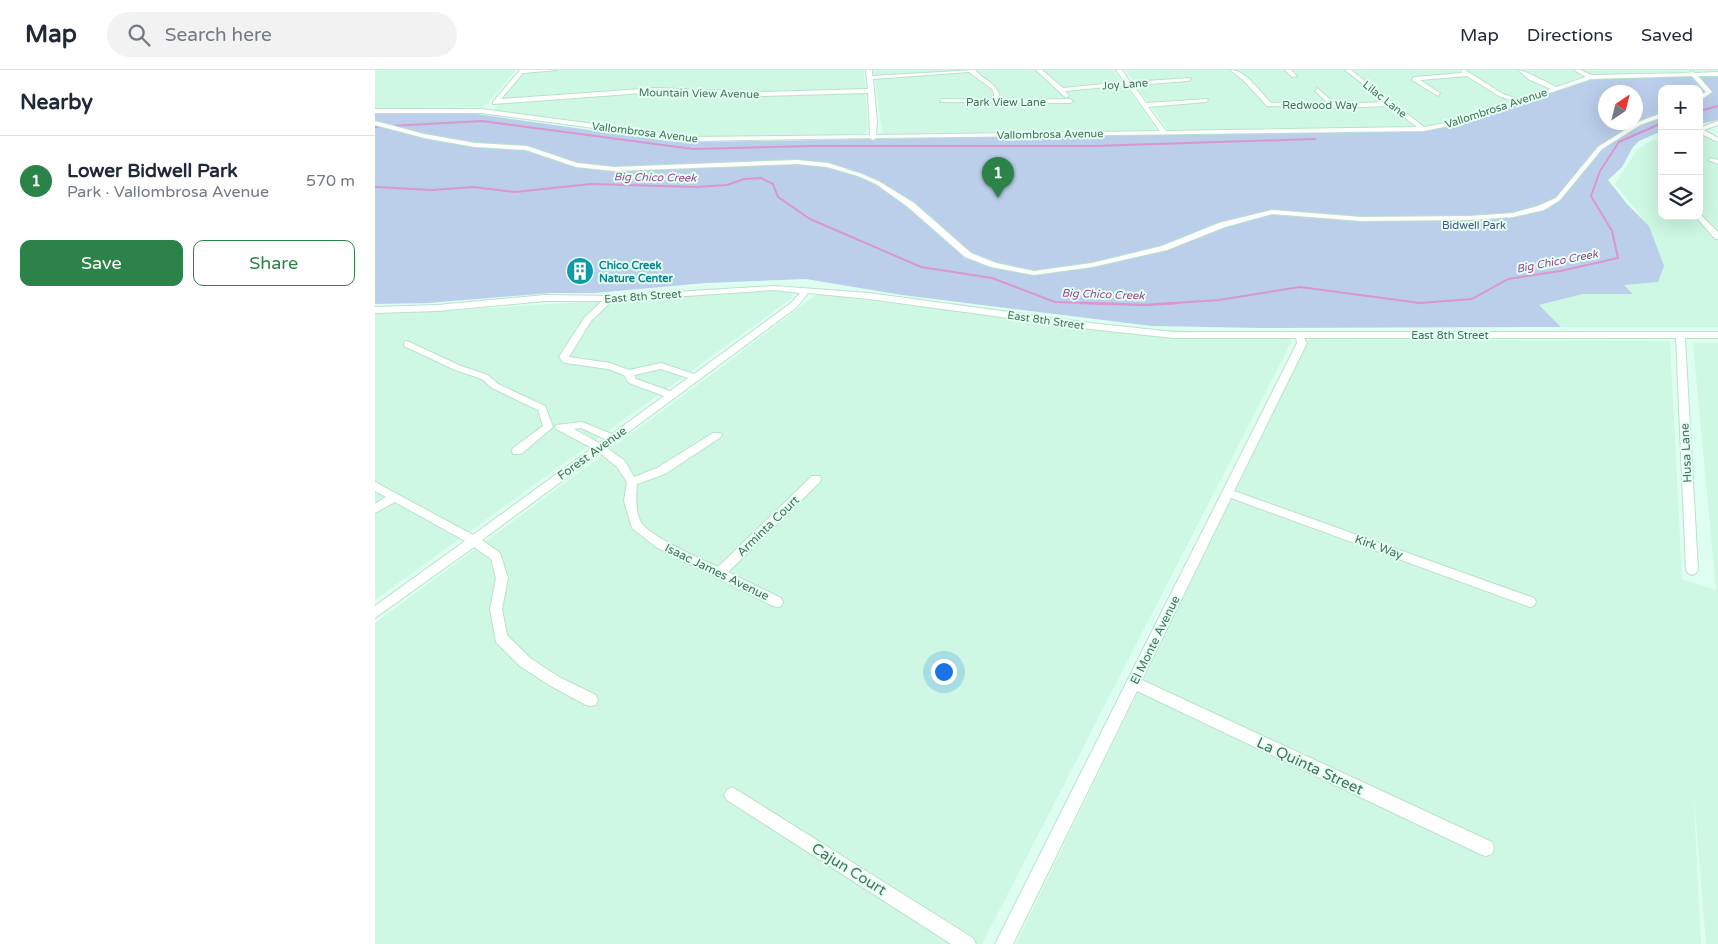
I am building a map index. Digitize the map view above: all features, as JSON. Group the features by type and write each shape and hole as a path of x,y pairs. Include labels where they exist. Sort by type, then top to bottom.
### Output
{"street":[{"path":"481,111 498,101 522,71 554,70"},
{"path":"869,70 874,122 873,138"},
{"path":"869,78 971,70 994,88 997,93 997,102"},
{"path":"1039,70 1045,78 1062,90"},
{"path":"1119,70 1164,132"},
{"name":"Redwood Way","path":"1233,70 1245,78 1269,105 1334,106 1392,104"},
{"path":"1288,70 1293,76"},
{"name":"Lilac Lane","path":"1348,70 1423,129"},
{"path":"1461,70 1501,95 1520,102"},
{"path":"1521,70 1532,79 1555,88"},
{"path":"1577,70 1590,77"},
{"path":"1691,72 1703,85"},
{"name":"Vallombrosa Avenue","path":"375,111 481,111 691,139 1423,129 1452,124 1590,77 1691,72 1718,74"},
{"path":"1437,94 1414,79 1468,74"},
{"name":"Joy Lane","path":"1062,90 1189,79"},
{"path":"1703,85 1709,92 1703,96"},
{"name":"Mountain View Avenue","path":"498,101 656,90 758,94 870,91"},
{"name":"Park View Lane","path":"942,101 1070,101 1062,90"},
{"path":"1317,90 1334,106"},
{"path":"1146,105 1206,100"},
{"path":"375,122 424,136 475,146 527,148 576,165 614,169 797,162 828,165 878,183 911,205 968,255 993,265 1034,273 1092,264 1164,248 1222,225 1272,212 1361,219 1462,218 1513,215 1541,208 1558,199 1600,148 1638,124 1658,116"},
{"path":"1703,128 1718,124"},
{"path":"1703,132 1718,140"},
{"path":"1703,219 1717,235"},
{"name":"East 8th Street","path":"375,310 437,308 545,298 610,299 756,288 869,296 1138,332 1174,335 1718,335"},
{"name":"Forest Avenue","path":"375,612 794,306 806,291"},
{"path":"610,299 587,320 564,357 566,360 611,366 628,373 661,366 695,377"},
{"name":"El Monte Avenue","path":"1004,944 1302,343 1299,335"},
{"name":"Husa Lane","path":"1680,336 1692,570"},
{"path":"1694,336 1704,340 1718,340"},
{"path":"407,344 458,368 485,377 495,386 542,408 548,428"},
{"path":"628,373 632,381 671,395"},
{"path":"517,451 548,428 582,425 612,438"},
{"path":"561,427 600,447 621,464 632,482 661,471 717,435"},
{"name":"Arminta Court","path":"720,573 816,479"},
{"name":"Isaac James Avenue","path":"632,482 629,501 636,525 660,544 777,602"},
{"path":"375,486 473,540 497,556 502,578 496,608 501,638 525,662 554,681 591,700"},
{"name":"Kirk Way","path":"1228,493 1530,602"},
{"path":"375,509 394,496"},
{"name":"La Quinta Street","path":"1134,682 1486,848"},
{"name":"Cajun Court","path":"732,795 967,944"}],"shaded area":[{"path":"375,70 516,70 487,104 479,107 375,109"},
{"path":"526,70 864,70 868,130 864,134 843,136 698,137 493,111"},
{"path":"873,70 1114,70 1157,130 883,136"},
{"path":"1125,70 1718,71 1625,73 1582,77 1430,126 1170,130 1167,129"},
{"path":"1703,136 1718,142 1718,327 1561,327 1539,305 1583,294 1632,294 1624,285 1663,266 1649,226 1615,184 1637,150 1646,143 1658,138 1658,220 1703,220"},
{"path":"769,290 791,293 792,298 375,600 375,313 396,311 427,312"},
{"path":"817,294 1043,322 1285,337 1292,341 982,944 375,944 375,623 715,372"},
{"path":"1309,339 1670,341 1682,579 1716,590 1693,343 1718,343 1718,944 1706,944 1693,784 1701,944 1016,944"}],"green space":[{"name":"Bidwell Park","path":"1718,74 1718,120 1703,123 1703,85 1658,85 1658,133 1639,141 1633,147 1622,167 1608,180 1627,204 1649,226 1664,266 1658,282 1624,285 1633,294 1583,294 1539,305 1561,327 1261,328 1152,326 902,295 806,279 705,283 595,293 551,293 428,303 375,304 375,114 477,114 675,142 1423,129 1452,124 1590,77"}],"building":[{"name":"Chico Creek Nature Center","path":"592,265 586,276 568,277 575,266"}],"waterway":[{"name":"Big Chico Creek","path":"1703,110 1718,106"},
{"path":"390,126 482,121 693,149 810,146 1094,146 1315,139"},
{"name":"Big Chico Creek","path":"1420,303 1472,299 1508,279 1560,271 1618,258 1612,231 1591,196 1600,171 1619,142 1658,125"},
{"path":"375,127 384,126"},
{"name":"Big Chico Creek","path":"375,187 432,190 474,187 515,192 591,184 696,187 727,185 744,179 761,178 773,184 778,197 810,219 921,267 992,278 1055,302 1119,304"},
{"name":"Big Chico Creek","path":"1159,304 1219,300 1300,287 1420,303"},
{"name":"Big Chico Creek","path":"1081,303 1146,305 1177,303"}],"place":[{"name":"Lower Bidwell Park","path":"998,198"},
{"name":"Chico Creek Nature Center","path":"580,271"}]}
